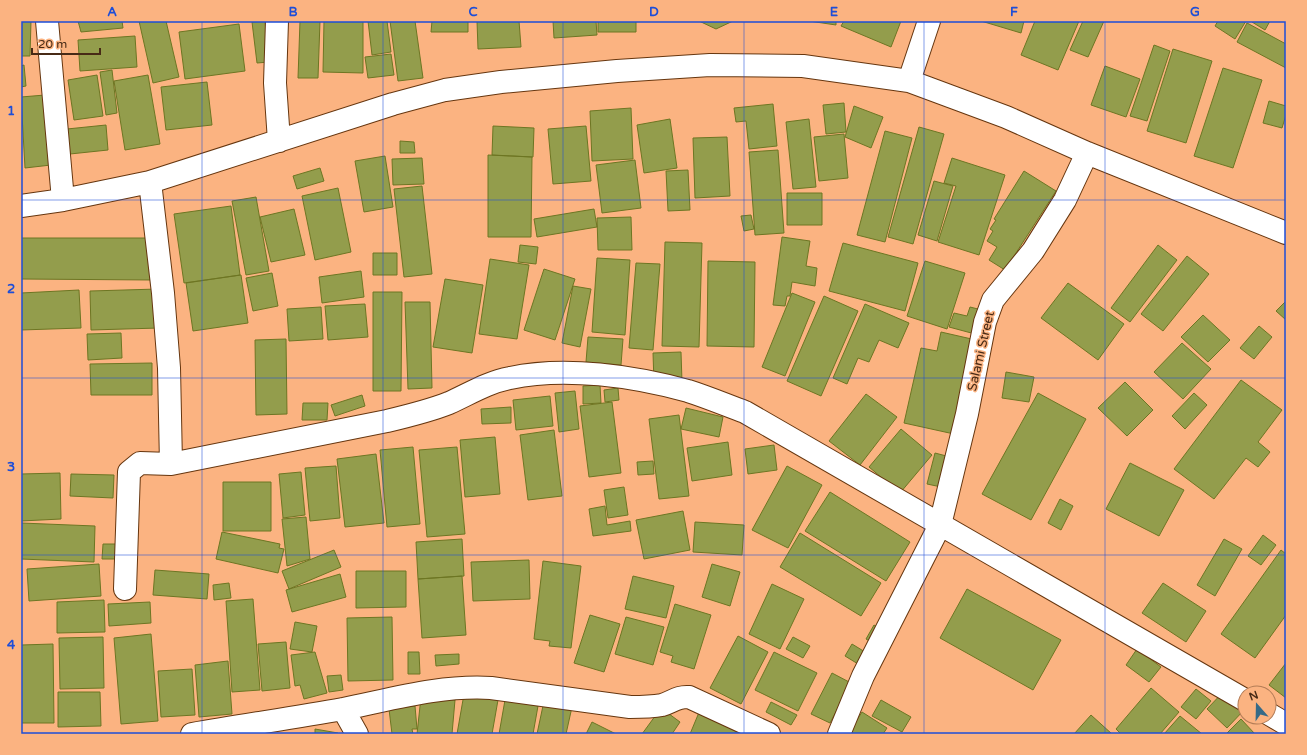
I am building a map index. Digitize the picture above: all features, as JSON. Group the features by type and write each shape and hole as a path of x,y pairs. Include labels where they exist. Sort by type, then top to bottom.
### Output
{"street":[{"path":"47,21 63,200"},
{"path":"277,21 276,83 279,141"},
{"path":"909,81 929,21"},
{"path":"21,206 63,200 150,182 393,104 446,90 524,80 617,71 725,65 803,66 909,81 1006,117 1087,154 1286,233"},
{"name":"Salami Street","path":"840,734 863,676 940,524 967,414 986,322 993,300 1033,251 1065,200 1087,154"},
{"path":"150,182 163,294 169,368 171,464"},
{"path":"125,589 129,472 140,463 171,464 421,413 449,403 467,393 510,378 537,374 591,373 687,391 745,412 1010,563 1237,695"},
{"path":"192,734 343,709 419,692 472,687 491,688 630,707 648,707 663,704 682,696 696,700 768,734"},
{"path":"343,709 357,734"},
{"path":"1277,719 1286,724"}],"building":[{"path":"21,21 31,21 30,56 21,56"},
{"path":"78,21 122,21 123,28 81,32"},
{"path":"139,21 166,21 179,77 153,83"},
{"path":"265,21 269,62 257,63 252,22"},
{"path":"300,21 320,21 318,78 298,78"},
{"path":"324,21 363,21 363,73 323,72"},
{"path":"368,21 387,21 391,52 372,55"},
{"path":"390,21 415,21 423,78 398,81"},
{"path":"432,21 468,21 468,32 431,32"},
{"path":"477,21 519,21 521,47 478,49"},
{"path":"553,21 596,21 597,35 554,38"},
{"path":"598,21 636,21 636,32 598,32"},
{"path":"699,21 733,21 716,29"},
{"path":"809,21 836,21 836,25"},
{"path":"844,21 901,21 891,47 841,26"},
{"path":"981,21 1024,21 1021,33"},
{"path":"1035,21 1079,21 1058,70 1021,55"},
{"path":"1083,21 1104,21 1088,57 1070,50"},
{"path":"1218,21 1246,21 1235,39 1215,26"},
{"path":"1252,21 1270,21 1265,30"},
{"path":"1247,23 1286,44 1286,68 1237,42"},
{"path":"239,24 245,71 185,79 179,32"},
{"path":"135,36 137,67 80,71 78,40"},
{"path":"1154,45 1170,51 1147,121 1130,116"},
{"path":"1173,49 1212,61 1186,143 1147,131"},
{"path":"391,54 394,75 368,78 365,57"},
{"path":"24,65 26,86 21,87 21,66"},
{"path":"1105,66 1140,79 1126,117 1091,105"},
{"path":"1223,68 1262,80 1233,168 1194,156"},
{"path":"112,70 117,113 106,115 100,72"},
{"path":"97,75 103,116 74,120 68,80"},
{"path":"148,75 160,144 125,150 114,81"},
{"path":"207,82 212,125 166,130 161,87"},
{"path":"45,95 51,165 25,168 21,97"},
{"path":"1269,101 1286,106 1286,115 1282,128 1263,123"},
{"path":"844,103 846,132 826,134 823,105"},
{"path":"773,104 777,146 749,149 746,121 736,122 734,108"},
{"path":"854,106 883,117 871,148 845,137"},
{"path":"631,108 633,159 592,161 590,111"},
{"path":"670,119 677,168 644,173 637,125"},
{"path":"809,119 816,187 793,189 786,122"},
{"path":"106,125 108,150 70,154 67,129"},
{"path":"493,126 534,128 533,157 492,155"},
{"path":"586,126 591,181 553,184 548,129"},
{"path":"919,127 944,134 913,244 888,237"},
{"path":"885,131 912,138 885,242 857,235"},
{"path":"844,134 848,178 819,181 814,137"},
{"path":"727,137 730,196 695,198 693,138"},
{"path":"400,141 414,142 415,153 400,153"},
{"path":"778,150 784,233 755,235 749,152"},
{"path":"488,155 532,157 531,237 488,237"},
{"path":"385,156 393,207 364,212 355,161"},
{"path":"422,158 424,184 393,185 392,159"},
{"path":"952,158 1005,175 979,255 938,242 956,186 944,183"},
{"path":"635,160 641,208 602,213 596,165"},
{"path":"320,168 324,181 297,189 293,176"},
{"path":"688,170 690,210 668,211 666,171"},
{"path":"1024,171 1056,191 1005,270 989,260 997,247 987,241 993,231 990,229 996,220 994,219"},
{"path":"934,181 953,186 937,241 918,235"},
{"path":"422,186 432,274 404,277 394,189"},
{"path":"338,188 351,252 315,260 302,196"},
{"path":"787,193 822,193 822,225 787,225"},
{"path":"256,197 269,271 246,275 232,201"},
{"path":"231,206 240,275 184,283 174,214"},
{"path":"294,209 305,255 271,262 260,217"},
{"path":"594,209 597,227 537,237 534,219"},
{"path":"751,215 754,229 744,231 741,216"},
{"path":"631,217 632,250 598,250 597,218"},
{"path":"782,237 810,241 806,266 817,268 815,286 792,282 790,296 787,296 785,306 773,305"},
{"path":"21,238 153,238 152,280 21,279"},
{"path":"665,242 702,243 699,347 662,346"},
{"path":"843,243 918,263 905,311 829,291"},
{"path":"520,245 538,247 536,264 518,262"},
{"path":"1158,245 1177,260 1130,322 1111,308"},
{"path":"373,253 397,253 397,275 373,275"},
{"path":"1187,256 1209,274 1163,331 1141,314"},
{"path":"597,258 630,260 625,335 592,332"},
{"path":"490,259 529,265 517,339 479,334"},
{"path":"708,261 755,262 754,347 707,346"},
{"path":"925,261 965,273 947,329 907,316"},
{"path":"636,263 660,264 653,350 629,348"},
{"path":"544,269 575,279 555,340 524,330"},
{"path":"361,271 364,297 322,303 319,277"},
{"path":"272,273 278,306 253,311 246,278"},
{"path":"241,275 248,323 193,331 186,283"},
{"path":"445,279 483,285 472,353 433,347"},
{"path":"1068,283 1124,324 1098,360 1041,318"},
{"path":"573,286 591,289 580,347 562,343"},
{"path":"158,289 159,328 91,330 90,291"},
{"path":"79,290 81,328 21,330 21,293"},
{"path":"373,292 402,292 401,391 373,391"},
{"path":"792,293 815,302 785,376 762,367"},
{"path":"824,296 858,311 821,396 787,381"},
{"path":"1286,301 1286,320 1276,311"},
{"path":"405,302 430,302 432,388 408,389"},
{"path":"365,304 368,337 328,340 325,306"},
{"path":"865,304 909,323 898,348 879,340 869,362 858,358 847,384 833,378"},
{"path":"321,307 323,339 289,341 287,309"},
{"path":"970,307 982,310 975,334 949,327 954,313 967,316"},
{"path":"1203,315 1230,340 1208,362 1181,337"},
{"path":"1259,326 1272,337 1254,359 1240,348"},
{"path":"941,332 976,340 954,434 904,423 921,348 937,351"},
{"path":"121,333 122,358 88,360 87,334"},
{"path":"588,337 623,339 621,365 586,362"},
{"path":"286,339 287,414 256,415 255,340"},
{"path":"1182,343 1211,369 1183,399 1154,372"},
{"path":"681,352 682,382 654,383 653,353"},
{"path":"152,363 152,395 91,395 90,364"},
{"path":"1006,372 1034,377 1029,402 1002,398"},
{"path":"1241,380 1282,410 1258,442 1270,452 1258,467 1246,458 1214,499 1174,469"},
{"path":"1125,382 1153,410 1127,436 1098,408"},
{"path":"600,385 601,403 583,404 583,386"},
{"path":"618,388 619,400 605,402 604,390"},
{"path":"575,391 579,429 559,432 555,393"},
{"path":"1038,393 1086,419 1031,520 982,494"},
{"path":"1194,393 1207,405 1185,429 1172,416"},
{"path":"866,394 897,417 860,465 829,441"},
{"path":"362,395 365,406 335,416 331,405"},
{"path":"550,396 553,426 516,430 513,400"},
{"path":"612,402 621,473 589,477 580,406"},
{"path":"303,403 328,403 327,420 302,420"},
{"path":"511,407 511,423 482,424 481,409"},
{"path":"686,408 723,417 719,437 681,429"},
{"path":"679,415 689,496 659,499 649,419"},
{"path":"901,429 932,455 900,493 869,467"},
{"path":"554,430 562,496 528,500 520,435"},
{"path":"495,437 500,494 465,497 460,440"},
{"path":"728,442 732,475 692,481 687,448"},
{"path":"774,445 777,470 748,474 745,449"},
{"path":"413,447 420,524 387,527 380,450"},
{"path":"457,447 465,534 427,537 419,450"},
{"path":"935,453 954,458 946,488 927,484"},
{"path":"376,454 384,523 345,527 337,459"},
{"path":"653,461 654,474 638,475 637,462"},
{"path":"1130,463 1184,490 1159,536 1106,509"},
{"path":"336,466 340,518 310,521 305,468"},
{"path":"787,466 822,485 788,548 752,530"},
{"path":"301,472 305,515 283,518 279,474"},
{"path":"60,473 61,519 21,521 21,474"},
{"path":"71,474 114,475 113,498 70,496"},
{"path":"223,482 271,482 271,531 223,531"},
{"path":"624,487 628,515 608,518 604,490"},
{"path":"830,492 910,542 886,581 805,531"},
{"path":"1060,499 1073,506 1061,530 1048,523"},
{"path":"605,506 607,525 630,521 631,531 593,536 589,509"},
{"path":"683,511 690,550 644,559 636,520"},
{"path":"306,517 310,559 287,566 282,519"},
{"path":"695,522 744,525 742,555 693,552"},
{"path":"21,523 95,526 94,562 21,559"},
{"path":"222,532 280,544 279,548 284,549 278,573 216,559"},
{"path":"800,533 881,583 861,616 780,567"},
{"path":"1263,535 1276,545 1261,565 1248,556"},
{"path":"462,539 464,576 418,579 416,542"},
{"path":"1224,539 1242,549 1215,596 1197,585"},
{"path":"103,544 124,544 123,559 102,559"},
{"path":"334,550 341,567 289,589 282,571"},
{"path":"1281,550 1286,554 1286,615 1255,658 1221,634"},
{"path":"529,560 530,599 473,601 471,562"},
{"path":"543,561 581,566 571,648 549,646 550,641 534,639"},
{"path":"99,564 101,596 29,601 27,569"},
{"path":"712,564 740,572 730,606 702,597"},
{"path":"155,570 209,574 207,599 153,595"},
{"path":"356,571 406,571 406,607 356,608"},
{"path":"340,574 346,597 292,612 286,590"},
{"path":"462,576 466,635 422,638 418,579"},
{"path":"633,576 674,586 666,618 625,609"},
{"path":"229,583 231,598 214,600 213,585"},
{"path":"1163,583 1206,611 1186,642 1142,613"},
{"path":"772,584 804,599 780,649 749,634"},
{"path":"967,589 1061,640 1033,690 940,638"},
{"path":"253,599 260,690 232,692 226,601"},
{"path":"104,600 105,632 57,633 57,602"},
{"path":"150,602 151,623 109,626 108,604"},
{"path":"675,604 711,615 694,669 671,662 673,656 660,652"},
{"path":"590,615 620,624 604,672 574,663"},
{"path":"392,617 393,680 348,681 347,618"},
{"path":"626,617 664,627 653,665 615,654"},
{"path":"295,622 317,626 312,652 290,649"},
{"path":"874,625 884,631 876,645 866,639"},
{"path":"151,634 158,721 121,724 114,638"},
{"path":"738,636 768,652 741,704 710,688"},
{"path":"103,637 104,688 60,689 59,638"},
{"path":"793,637 810,646 803,658 786,649"},
{"path":"286,642 290,688 262,691 258,644"},
{"path":"53,644 54,723 21,723 21,645"},
{"path":"852,644 870,655 863,667 845,656"},
{"path":"1137,649 1161,667 1149,682 1126,665"},
{"path":"315,652 327,693 304,699 300,685 295,686 291,655"},
{"path":"408,652 419,652 420,674 408,674"},
{"path":"774,652 817,673 798,711 755,690"},
{"path":"459,654 459,664 436,666 435,655"},
{"path":"228,661 232,714 199,717 195,665"},
{"path":"1286,663 1286,698 1277,691 1277,685 1269,685"},
{"path":"192,669 195,715 161,717 158,671"},
{"path":"832,673 851,683 830,723 811,714"},
{"path":"341,675 343,690 329,692 327,676"},
{"path":"1151,688 1179,712 1160,734 1121,734 1116,729"},
{"path":"1196,689 1211,701 1196,719 1181,707"},
{"path":"1226,689 1237,701 1237,717 1227,728 1207,709"},
{"path":"58,692 100,692 101,726 58,727"},
{"path":"464,694 498,700 492,734 457,734"},
{"path":"421,697 455,700 452,734 417,734"},
{"path":"505,700 538,706 533,734 499,734"},
{"path":"881,700 911,717 902,732 872,716"},
{"path":"544,701 572,707 566,734 537,734"},
{"path":"771,702 797,715 791,725 766,712"},
{"path":"415,706 417,729 412,729 413,734 392,734 389,709"},
{"path":"661,708 680,722 672,734 642,734"},
{"path":"700,710 754,734 690,734"},
{"path":"862,712 887,728 883,734 848,734"},
{"path":"1091,715 1112,734 1074,734"},
{"path":"1180,716 1202,734 1164,734"},
{"path":"592,722 616,734 586,734"},
{"path":"1237,723 1237,725 1247,725 1255,734 1226,734"},
{"path":"315,729 338,733 338,734 315,734"}]}
